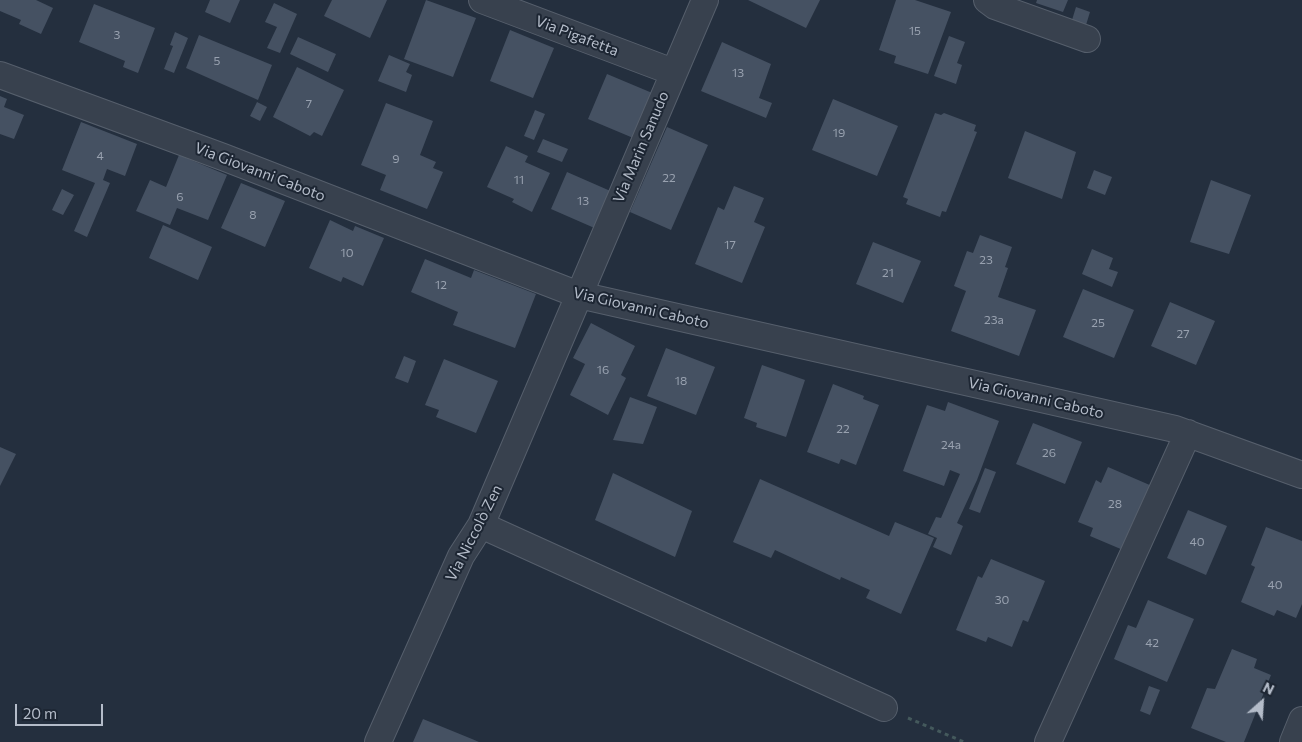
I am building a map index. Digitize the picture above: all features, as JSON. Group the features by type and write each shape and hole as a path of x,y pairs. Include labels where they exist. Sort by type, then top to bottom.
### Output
{"street":[{"name":"Via Pigafetta","path":"482,0 673,72"},
{"name":"Via Marin Sanudo","path":"579,295 704,0"},
{"path":"987,0 995,6 1087,39"},
{"name":"Via Giovanni Caboto","path":"0,75 223,157 579,295 1175,429 1302,475"},
{"name":"Via Niccolò Zen","path":"378,742 460,556 481,525 579,295"},
{"path":"1048,742 1188,433"},
{"path":"481,525 884,708"},
{"path":"1293,742 1302,720"}],"path":[{"path":"884,708 964,742"}],"building":[{"path":"0,0 36,0 53,8 41,34 19,24 21,20 0,11"},
{"path":"210,0 240,0 230,23 205,12"},
{"path":"332,0 387,0 370,38 324,16"},
{"path":"426,0 476,18 453,77 404,59"},
{"path":"748,0 820,0 806,28"},
{"path":"896,0 915,0 951,12 928,74 894,63 896,56 879,50"},
{"path":"1037,0 1068,0 1063,12 1036,3"},
{"path":"274,3 297,14 280,53 267,48 277,27 265,22"},
{"path":"94,4 155,28 138,73 123,67 125,61 79,42"},
{"path":"1076,7 1090,12 1086,25 1072,20"},
{"path":"510,30 554,48 533,98 490,81"},
{"path":"175,32 188,38 174,73 164,69 173,46 170,45"},
{"path":"199,35 272,65 258,100 186,68"},
{"path":"949,36 965,42 957,63 962,65 956,84 934,76"},
{"path":"298,37 336,54 328,72 290,54"},
{"path":"722,42 771,64 759,98 772,103 766,118 701,91"},
{"path":"389,55 410,64 406,72 412,75 406,92 378,81"},
{"path":"297,67 344,90 322,136 314,132 310,136 273,117"},
{"path":"607,74 657,95 638,140 588,119"},
{"path":"0,96 7,99 4,107 24,115 14,139 0,134"},
{"path":"833,99 898,126 877,176 812,150"},
{"path":"257,102 267,107 260,121 250,116"},
{"path":"386,103 433,121 420,155 436,162 433,168 443,172 427,209 380,190 386,175 361,165"},
{"path":"535,110 545,114 534,140 524,136"},
{"path":"935,113 941,115 944,113 976,125 974,131 977,132 946,212 942,211 940,217 906,204 908,199 903,197"},
{"path":"81,122 137,144 125,176 107,169 103,180 110,183 87,237 74,231 95,183 62,170"},
{"path":"667,127 708,145 671,230 630,212"},
{"path":"1025,131 1076,152 1062,199 1008,178"},
{"path":"543,139 568,149 562,162 537,152"},
{"path":"506,146 528,156 525,162 550,173 532,212 512,202 514,199 487,187"},
{"path":"179,155 227,175 208,220 177,208 170,225 136,211 150,180 166,187"},
{"path":"1094,170 1112,177 1105,195 1087,188"},
{"path":"567,172 615,193 599,230 551,209"},
{"path":"1211,180 1251,195 1229,254 1190,242"},
{"path":"241,183 285,201 265,247 221,228"},
{"path":"734,186 764,198 754,222 765,227 742,283 695,264 718,207 724,210"},
{"path":"62,189 74,195 63,215 52,210"},
{"path":"330,220 353,231 355,226 384,238 363,286 343,277 341,282 309,268"},
{"path":"163,225 212,247 198,280 149,258"},
{"path":"980,235 1012,247 1005,267 1008,268 998,297 1036,310 1019,356 951,331 966,291 954,286 967,251 973,253"},
{"path":"873,242 921,261 903,303 856,284"},
{"path":"1092,249 1113,258 1109,269 1118,272 1112,287 1082,274"},
{"path":"425,259 471,278 474,270 536,294 515,348 453,325 458,312 411,292"},
{"path":"1083,289 1134,310 1114,358 1063,337"},
{"path":"1170,302 1215,321 1196,365 1151,346"},
{"path":"591,323 635,346 621,375 626,378 608,415 570,395 585,364 573,358"},
{"path":"666,348 715,367 696,415 647,396"},
{"path":"404,356 416,361 408,383 395,378"},
{"path":"444,359 498,381 476,433 436,417 439,410 425,405"},
{"path":"762,365 805,380 786,437 756,427 757,423 744,418"},
{"path":"833,384 864,396 863,399 879,405 856,465 841,459 839,464 807,452"},
{"path":"630,397 657,407 643,444 613,440"},
{"path":"948,402 999,421 977,480 957,523 963,526 951,555 933,547 937,538 928,534 936,517 941,518 960,474 950,470 944,486 903,471 927,405 945,411"},
{"path":"1033,423 1082,442 1065,484 1016,464"},
{"path":"0,447 16,454 0,486"},
{"path":"1108,467 1152,486 1123,550 1090,536 1093,528 1078,522 1096,480 1101,483"},
{"path":"985,468 996,472 980,513 969,509"},
{"path":"613,473 692,511 675,557 595,520"},
{"path":"760,479 889,536 895,522 934,538 901,614 866,598 870,590 841,577 840,580 775,550 771,558 733,542"},
{"path":"1188,510 1227,526 1206,575 1167,558"},
{"path":"1266,527 1302,541 1302,604 1296,618 1277,610 1274,616 1241,602 1255,567 1251,565"},
{"path":"991,559 1045,581 1028,622 1023,620 1012,647 988,637 986,642 956,630 978,576 982,578"},
{"path":"1148,600 1194,619 1167,682 1114,659 1128,625 1136,628"},
{"path":"1232,649 1257,659 1254,668 1271,675 1244,742 1226,742 1191,728 1207,688 1215,689"},
{"path":"1149,686 1160,690 1150,715 1140,711"},
{"path":"423,719 472,739 479,742 413,742"}]}
